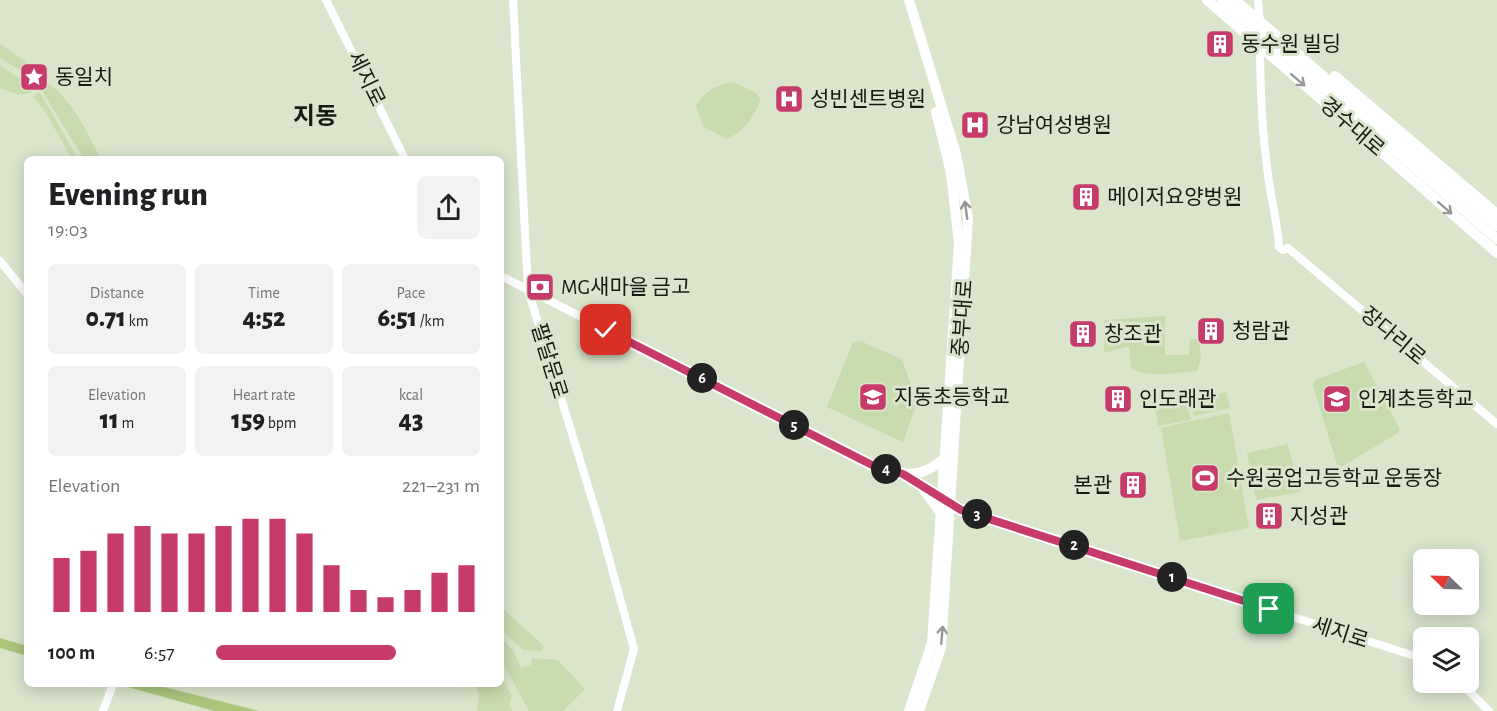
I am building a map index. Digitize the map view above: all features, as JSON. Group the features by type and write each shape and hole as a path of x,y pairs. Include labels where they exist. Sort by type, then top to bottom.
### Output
{"main road":[{"name":"중부대로","path":"901,0 951,173 959,244 945,458 946,499 942,514 932,643 909,711"},
{"name":"중부대로","path":"909,0 956,154 968,218 946,499 941,648 919,711"},
{"name":"경수대로","path":"1206,0 1497,253"},
{"path":"1221,0 1497,239"},
{"path":"1235,0 1497,226"},
{"name":"경수대로","path":"1246,0 1259,6 1497,214"},
{"path":"903,474 926,471 945,458"},
{"path":"918,482 942,514"}],"street":[{"name":"세지로","path":"327,0 404,156"},
{"name":"팔달문로","path":"513,0 528,290 599,522 634,649 617,711"},
{"path":"1259,6 1260,47"},
{"name":"장다리로","path":"1260,47 1263,136 1272,210 1280,240 1287,240 1288,248 1497,424"},
{"path":"0,261 24,290"},
{"name":"세지로","path":"504,278 874,466 903,474 961,510 1413,655"},
{"path":"103,711 112,687"},
{"path":"1471,693 1490,711"}],"shaded area":[{"path":"0,44 45,75 47,81 39,88 34,81 39,78 35,72 30,77 0,58"},
{"path":"0,65 35,89 23,94 0,88"},
{"path":"734,82 756,93 761,100 747,124 732,137 726,139 703,126 696,106 712,89"},
{"path":"49,84 66,100 99,156 82,156 42,91"},
{"path":"39,92 42,96 76,156 70,156 46,113 33,97"},
{"path":"1165,316 1165,355 1189,355 1190,339 1199,339 1201,358 1197,371 1145,373 1131,367 1129,346 1104,353 1104,320"},
{"path":"860,341 902,359 917,403 903,442 827,407 853,342"},
{"path":"1364,362 1400,429 1398,433 1341,467 1337,464 1313,386 1315,380"},
{"path":"1226,392 1230,408 1194,416 1190,400"},
{"path":"1187,402 1191,420 1158,426 1155,408"},
{"name":"수원공업고등학교 운동장","path":"1229,413 1249,528 1180,541 1161,428"},
{"path":"1288,444 1300,492 1256,500 1247,453"},
{"path":"504,610 544,646 542,651 523,650 504,632"},
{"path":"0,638 24,645 24,655 0,648"},
{"path":"504,641 513,650 521,668 532,664 531,658 558,660 585,689 563,711 529,711 504,665"},
{"path":"504,682 512,696 509,705 513,711 477,711 479,694 476,687 504,687"},
{"path":"128,687 164,687 259,711 214,711"}],"place":[{"name":"동수원 빌딩","path":"1220,44"},
{"name":"동일치","path":"34,77"},
{"name":"성빈센트병원","path":"789,99"},
{"name":"강남여성병원","path":"975,125"},
{"name":"메이저요양벙원","path":"1086,197"},
{"name":"MG새마을 금고","path":"540,287"},
{"name":"청람관","path":"1211,331"},
{"name":"창조관","path":"1083,334"},
{"name":"지동초등학교","path":"873,397"},
{"name":"인도래관","path":"1118,399"},
{"name":"인계초등학교","path":"1337,399"},
{"name":"수원공업고등학교 운동장","path":"1205,478"},
{"name":"본관","path":"1133,485"},
{"name":"지성관","path":"1269,516"}],"district":[{"name":"지동","path":"315,117"}],"route":[{"path":"606,330 874,466 903,474 961,510 1269,609"}]}
